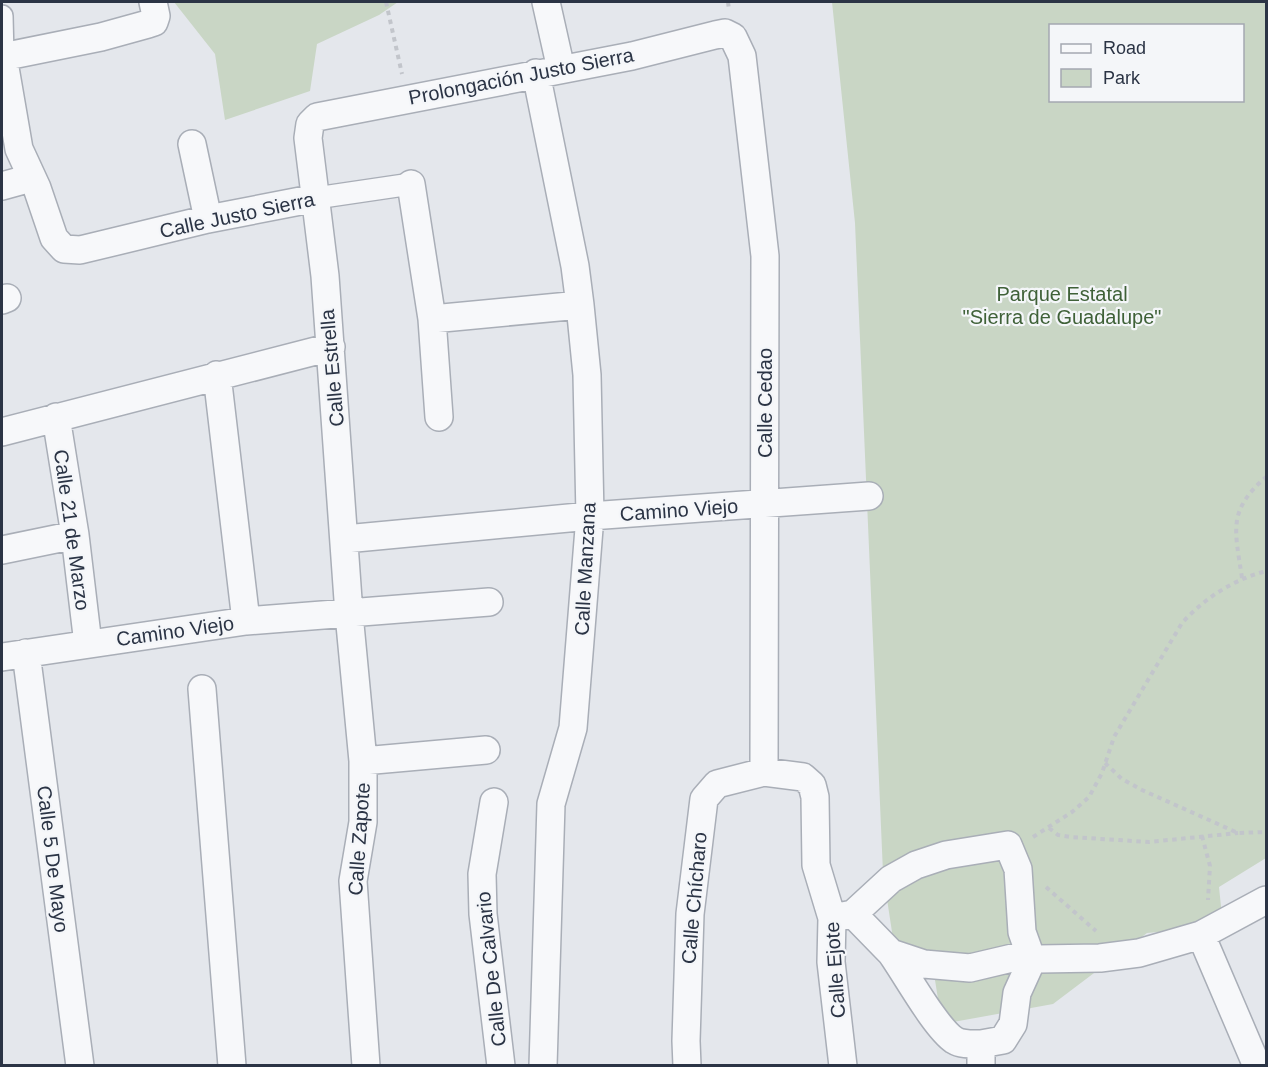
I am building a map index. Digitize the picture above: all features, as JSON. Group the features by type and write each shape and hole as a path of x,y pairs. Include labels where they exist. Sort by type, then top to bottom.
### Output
{"street":[{"path":"2,57 101,37 148,24 155,19 153,2"},
{"name":"Calle Manzana","path":"543,1065 551,804 573,728 590,516 587,375 549,71 546,2"},
{"path":"2,16 2,57 19,149 31,178 2,186"},
{"name":"Prolongación Justo Sierra","path":"310,124 317,117 329,113 549,71 714,35 725,33 733,37"},
{"name":"Calle Cedao","path":"733,37 742,56 765,256 764,772"},
{"name":"Calle Estrella","path":"310,124 308,138 331,347 349,614"},
{"path":"192,144 208,219"},
{"name":"Calle Justo Sierra","path":"31,178 37,188 54,238 63,249 80,250 208,219 316,198 411,184"},
{"path":"411,184 432,319 439,417"},
{"path":"432,319 580,305"},
{"path":"2,432 331,347"},
{"path":"218,375 246,621"},
{"name":"Calle 21 de Marzo","path":"56,417 75,535 88,644"},
{"name":"Camino Viejo","path":"345,539 590,516 869,496"},
{"path":"2,550 75,535"},
{"name":"Camino Viejo","path":"14,655 246,621 489,602"},
{"name":"Calle Zapote","path":"349,614 363,761 363,822 353,880 366,1065"},
{"name":"Calle 5 De Mayo","path":"14,655 80,1065"},
{"path":"201,689 232,1065"},
{"path":"363,761 486,750"},
{"name":"Calle Ejote","path":"764,772 803,777 812,785 815,797 816,864 843,916 831,962 843,1065"},
{"name":"Calle Chícharo","path":"687,1065 690,914 704,799 709,790 717,784 764,772"},
{"name":"Calle De Calvario","path":"494,802 482,874 483,914 501,1065"},
{"path":"891,953 936,1022 948,1035 981,1055 1009,1033 1015,1014 1017,993 1031,967 1032,957 1022,932 1013,857 946,855 916,865 891,879 843,916 891,953 924,964 970,968 1013,957 1032,957 1128,956 1201,934 1266,900"},
{"path":"1201,934 1257,1065"}],"path":[{"path":"386,2 407,98"},
{"path":"1242,578 1236,541 1238,513 1246,495 1266,477"},
{"path":"1128,956 1087,925 1013,857 1030,838 1049,828 1089,797 1114,737 1182,623 1203,603 1242,578 1266,571"},
{"path":"1105,762 1122,779 1142,790 1238,832"},
{"path":"1049,828 1064,836 1149,842 1238,832 1266,832"},
{"path":"1201,934 1210,884 1210,866 1202,836"}],"green space":[{"path":"174,2 398,2 379,15 317,44 310,91 225,120 215,54"},
{"name":"Parque Estatal \"Sierra de Guadalupe\"","path":"832,2 1266,2 1266,858 1219,887 1223,926 1147,933 1053,1004 942,1024 931,955 896,958 883,873 855,223"}]}
